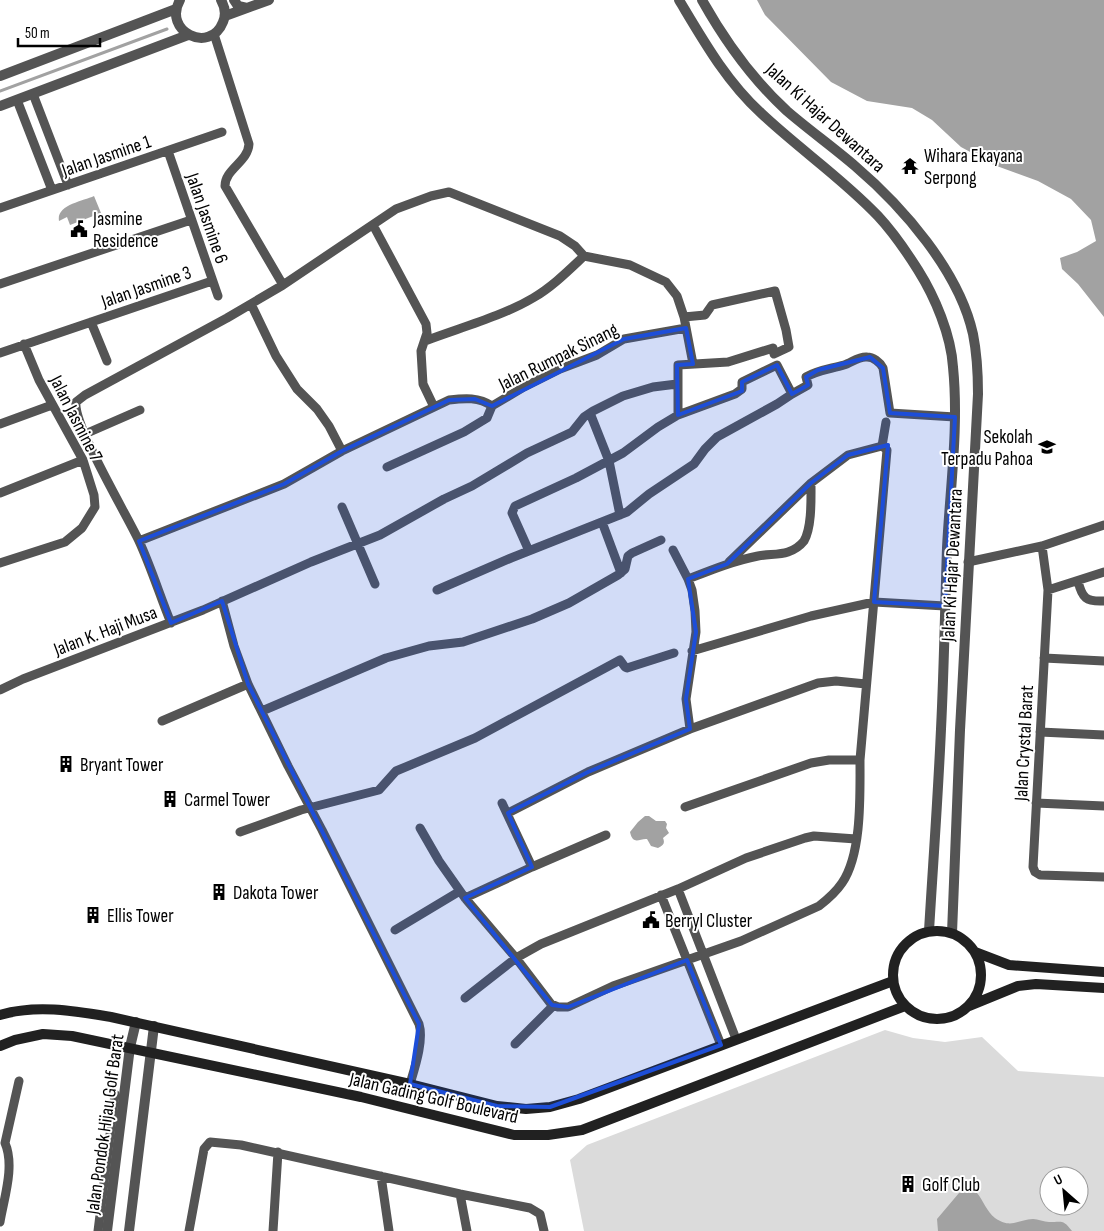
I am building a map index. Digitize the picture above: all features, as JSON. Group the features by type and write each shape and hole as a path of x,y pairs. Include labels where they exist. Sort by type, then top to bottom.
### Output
{"main road":[{"path":"967,1007 976,995 981,980 980,966 975,952 965,940 952,933 941,931 916,936 906,944 898,955 893,967 893,981 899,998 905,1006 916,1014 929,1018 943,1019 956,1015 967,1007 996,994 1027,985 1104,988"},
{"path":"975,952 1009,965 1104,972"},
{"name":"Jalan Gading Golf Boulevard","path":"0,1015 42,1009 76,1011 154,1026 410,1084 497,1106 526,1109 550,1107 579,1099 893,981"},
{"name":"Jalan Gading Golf Boulevard","path":"0,1046 15,1040 43,1034 72,1036 361,1098 514,1135 548,1135 582,1130 905,1006"}],"street":[{"path":"0,76 178,4 176,20 179,27 188,35 199,38 214,34 221,28 225,16 221,0"},
{"path":"234,0 238,6 247,8"},
{"path":"225,16 269,0"},
{"name":"Jalan Ki Hajar Dewantara","path":"679,0 707,47 738,89 760,113 852,191 876,214 930,289 948,340 953,364 955,417 945,606 941,730 929,932"},
{"name":"Jalan Ki Hajar Dewantara","path":"702,0 726,41 750,72 787,110 856,166 918,230 948,273 964,305 973,334 978,369 952,933"},
{"path":"214,34 249,144 249,150 225,180 225,186 283,285"},
{"path":"0,106 188,35"},
{"path":"33,94 68,185"},
{"path":"17,100 52,190"},
{"name":"Jalan Jasmine 1","path":"0,208 222,132"},
{"name":"Jalan Jasmine 6","path":"168,151 218,296"},
{"path":"171,623 139,541 85,434 76,411 76,402 283,285 396,209 430,196 450,192 560,236 575,246 584,256 630,265 666,282 677,296 684,318 693,364"},
{"path":"0,284 191,220"},
{"path":"374,225 426,324 427,333 421,351 423,384 434,407"},
{"path":"425,341 515,307 534,297 584,256"},
{"name":"Jalan Jasmine 3","path":"0,353 212,281"},
{"path":"684,318 705,315 712,305 776,291 789,347 774,354"},
{"path":"251,304 276,356 297,388 317,409 329,426 342,451"},
{"name":"Jalan Jasmine 3","path":"91,322 107,361"},
{"name":"Jalan Rumpak Sinang","path":"387,467 464,432 487,418 492,406 524,387 560,369 597,356 624,339 686,328"},
{"name":"Jalan Jasmine 7","path":"0,563 65,542 82,528 95,507 94,495 83,460 39,380 24,344"},
{"path":"678,415 678,365 728,362 772,348 777,365 792,394"},
{"path":"437,590 632,509 646,496 694,464 716,437 808,385 806,377 818,370 846,364 863,357 870,357 879,362 883,368 890,413 955,417"},
{"path":"529,551 512,513 515,506 609,461 678,415 735,394 740,391 742,382 777,365"},
{"name":"Jalan K. Haji Musa","path":"0,690 23,679 204,610 311,562 380,535 444,499 472,486 527,453 572,432 590,413 623,396 677,384"},
{"path":"139,541 284,484 342,451 449,400 467,398 484,400 492,406"},
{"path":"0,424 52,405"},
{"path":"85,434 140,410"},
{"path":"590,413 609,461 620,515"},
{"path":"882,446 886,422"},
{"path":"727,564 811,484 848,456 882,446"},
{"path":"420,828 462,895 554,1006 562,1008 613,986 741,941 820,906 842,882 849,867 856,839 860,804 860,760 866,684 887,452 886,448 882,446"},
{"path":"0,493 83,460"},
{"path":"688,579 727,564 759,556 790,552 798,547 804,540 808,529 811,484"},
{"path":"342,506 375,584"},
{"path":"602,522 621,573"},
{"path":"968,562 1042,546 1104,525"},
{"path":"262,710 386,658 429,646 462,642 532,619 569,603 621,573 625,569 628,556 661,540"},
{"name":"Jalan Crystal Barat","path":"1042,546 1048,590 1033,867 1035,872 1040,875 1104,878"},
{"path":"673,550 692,590 696,618 696,632 686,699 690,729"},
{"path":"1048,590 1078,582 1104,572"},
{"path":"1078,582 1081,594 1087,600 1104,601"},
{"path":"222,602 234,646 248,684 419,1024 418,1049 410,1084"},
{"path":"692,651 811,616 874,602 945,606"},
{"path":"240,832 273,819 379,790 396,771 475,738 620,660 625,668 627,668 674,653"},
{"path":"1044,658 1104,661"},
{"path":"508,813 588,772 690,729 818,683 836,681 866,684"},
{"path":"162,721 248,684"},
{"path":"1040,732 1104,735"},
{"path":"685,807 811,763 829,760 860,760"},
{"path":"502,803 532,867"},
{"path":"1036,803 1104,806"},
{"path":"395,930 462,895 606,835"},
{"path":"465,998 516,958 541,944 678,889 746,858 796,840 814,836 856,839"},
{"path":"678,889 736,1039"},
{"path":"662,895 721,1045"},
{"path":"515,1044 554,1006"},
{"name":"Jalan Pondok Hijau Golf Barat","path":"107,1231 130,1048 136,1022"},
{"name":"Jalan Pondok Hijau Golf Barat","path":"129,1231 154,1026"},
{"path":"0,1222 8,1173 8,1151 2,1140 20,1081"},
{"path":"98,1231 115,1094"},
{"path":"189,1231 204,1149 207,1144 212,1142 278,1152 534,1209 540,1214 544,1231"},
{"path":"273,1231 278,1152"},
{"path":"381,1176 388,1231"},
{"path":"460,1194 467,1231"}],"highlighted area":[{"path":"686,328 693,364 677,365 678,415 742,391 742,382 777,365 792,394 808,385 806,377 818,370 870,357 883,368 890,413 955,417 945,606 874,602 888,445 848,455 811,483 727,564 688,579 696,632 686,699 690,729 588,772 508,813 532,867 465,898 552,1005 568,1007 687,960 721,1045 550,1107 497,1106 410,1084 419,1024 248,684 222,601 171,623 139,541 284,484 342,451 449,400 475,399 492,406 624,339"}],"shaded area":[{"path":"757,0 1104,0 1104,317 1078,284 1062,269 1060,258 1077,252 1096,241 1091,220 1071,199 1038,181 994,165 961,147 932,120 912,108 867,101 831,82 765,15"},
{"path":"94,196 101,213 70,225 67,217 59,221 59,216 66,207"},
{"path":"645,816 649,816 656,821 665,821 667,824 666,828 669,833 663,838 663,845 658,848 651,846 647,839 635,840 631,836 630,832"},
{"path":"885,1030 913,1038 945,1042 982,1037 1018,1071 1104,1077 1104,1231 584,1231 570,1160 587,1145"},
{"path":"959,1193 977,1193 990,1213 1005,1223 1033,1219 1047,1222 1062,1222 1072,1231 938,1231 937,1219"}],"waterway":[{"path":"0,91 167,29"}],"place":[{"name":"Wihara Ekayana Serpong","path":"910,166"},
{"name":"Jasmine Residence","path":"79,229"},
{"name":"Sekolah Terpadu Pahoa","path":"1047,447"},
{"name":"Bryant Tower","path":"66,764"},
{"name":"Carmel Tower","path":"170,799"},
{"name":"Dakota Tower","path":"219,892"},
{"name":"Ellis Tower","path":"93,915"},
{"name":"Berryl Cluster","path":"651,920"},
{"name":"Golf Club","path":"908,1184"}]}
